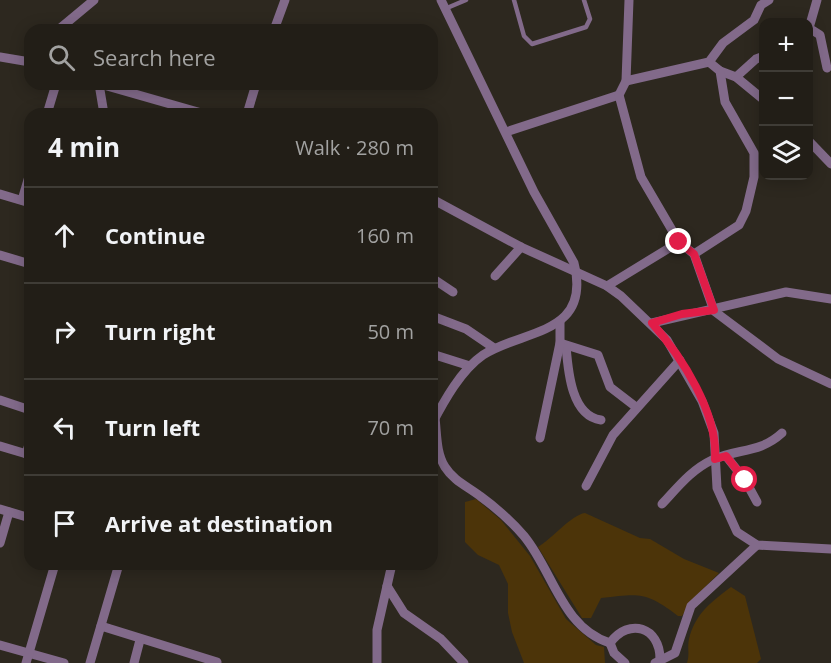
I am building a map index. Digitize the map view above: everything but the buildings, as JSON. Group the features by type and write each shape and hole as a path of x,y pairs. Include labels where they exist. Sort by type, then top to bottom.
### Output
{"street":[{"path":"65,24 94,0"},
{"path":"276,24 285,0"},
{"path":"629,0 626,81 619,95 641,177 679,242 694,254 714,310 778,359 831,384"},
{"path":"626,81 709,62 723,44 753,20 761,5 769,0"},
{"path":"818,0 809,28 820,35 827,68"},
{"path":"438,415 470,366 494,348 534,336 560,322 573,301 576,273 574,263 534,192 444,4"},
{"path":"0,58 24,59"},
{"path":"736,77 759,58"},
{"path":"709,62 736,77 759,96"},
{"path":"694,254 739,225 746,211 754,177 754,153 725,102 720,70"},
{"path":"49,108 54,90"},
{"path":"100,90 103,108"},
{"path":"118,90 176,108"},
{"path":"249,108 254,90"},
{"path":"506,132 619,95"},
{"path":"813,145 831,164"},
{"path":"0,194 24,200"},
{"path":"438,202 521,247 607,286 652,323 680,360 711,422 714,433 717,488 732,524 744,539 757,545 831,549"},
{"path":"607,286 679,242"},
{"path":"495,276 521,247"},
{"path":"0,255 24,262"},
{"path":"438,283 453,292"},
{"path":"652,323 682,314 714,310 763,295 786,292 831,298"},
{"path":"438,318 466,329 494,348"},
{"path":"560,322 569,375 583,412 591,419 601,420"},
{"path":"563,344 598,355 612,390 636,407"},
{"path":"540,438 563,344"},
{"path":"438,356 470,366"},
{"path":"586,486 606,445 636,407 680,360"},
{"path":"0,400 24,408"},
{"path":"662,504 692,472 715,459 764,447 782,433"},
{"path":"438,444 450,474 481,496 525,537 567,609 579,625 600,640 610,644 614,653 625,663"},
{"path":"0,446 24,453"},
{"path":"726,456 745,480 757,502"},
{"path":"0,543 5,511 24,516"},
{"path":"657,661 675,653 691,606 757,545"},
{"path":"28,658 53,570"},
{"path":"90,663 117,570"},
{"path":"377,663 377,630 391,570"},
{"path":"387,586 404,613 441,639 464,663"},
{"path":"101,626 140,640 217,662"},
{"path":"610,644 617,634 626,629 637,628 647,631 656,638 660,648 657,661"},
{"path":"134,663 140,640"},
{"path":"0,645 28,658 64,663"}],"lane":[{"path":"444,4 466,0"},
{"path":"514,0 524,36 532,44 586,27 590,19 584,0"}],"shaded area":[{"path":"476,499 501,520 530,556 566,619 596,645 604,647 605,663 524,663 512,632 508,613 508,584 499,565 478,555 465,542 465,502"},
{"path":"585,513 640,538 650,539 684,559 719,573 693,599 682,616 678,616 649,598 634,595 601,598 591,618 582,618 538,547 574,518"},
{"path":"731,587 745,596 761,659 757,663 687,663 689,639 695,622 711,603"}],"route":[{"path":"679,242 694,254 714,310 682,314 652,323 680,360 702,401 714,433 715,459 726,456 745,480"}]}
